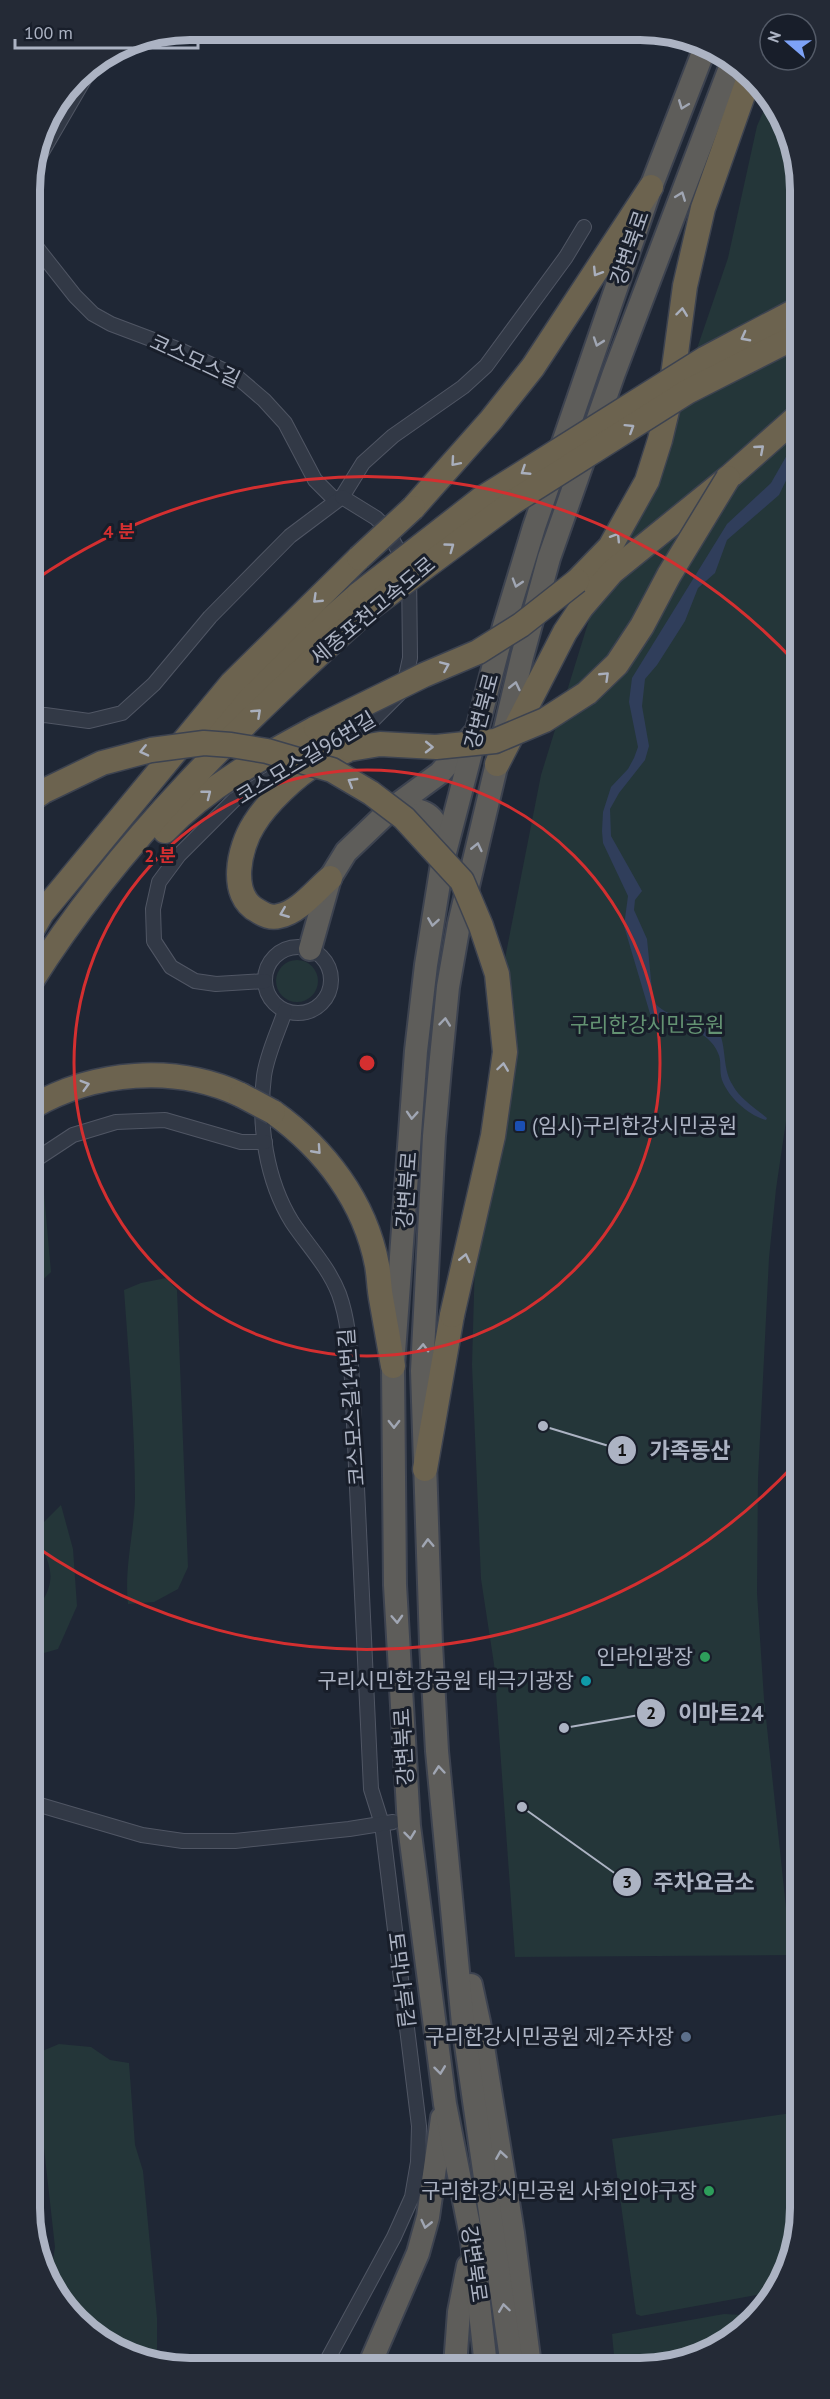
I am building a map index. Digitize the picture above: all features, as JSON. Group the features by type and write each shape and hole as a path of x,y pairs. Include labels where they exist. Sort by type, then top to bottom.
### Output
{"highway":[{"name":"강변북로","path":"485,2358 472,2241 445,2104 409,1826 395,1585 393,1366 416,1051 426,965 442,864 476,732 534,527 651,188 702,55"},
{"name":"강변북로","path":"511,2358 463,2024 449,1892 431,1644 422,1371 440,1068 448,987 459,924 538,597 573,485 729,70"},
{"path":"41,985 133,864 179,817 229,777 316,728 424,675 478,652 520,625 577,581 610,547 647,481 660,440 670,398 685,286 703,208 747,85"},
{"path":"41,915 232,683 358,558 413,508 491,420 533,367 651,188"},
{"name":"세종포천고속도로","path":"41,969 79,911 194,777 428,539 490,493 706,358 790,314"},
{"name":"세종포천고속도로","path":"41,935 85,877 193,749 244,697 365,601 513,501 687,392 790,340"},
{"path":"497,764 565,632 580,608 612,572 728,478 790,423"},
{"path":"330,878 298,906 282,916 275,917 254,909 245,901 240,886 244,843 254,824 270,804 314,765 350,749 381,744 436,747 495,741 545,720 587,693 617,664 642,626 669,575 728,478"},
{"path":"310,949 330,878 346,852 391,810 440,773 476,732"},
{"path":"41,795 102,763 151,750 204,743 267,751 332,770 371,793 404,818 462,881 481,926 497,974 505,1052 493,1136 452,1315 425,1470"},
{"path":"391,810 412,808 425,813 438,825 442,842 442,864"},
{"path":"41,1102 60,1092 92,1082 141,1076 187,1078 212,1084 241,1095 273,1112 301,1134 327,1161 362,1217 378,1267 393,1366"},
{"path":"449,1892 479,2022 513,2233 539,2358"},
{"path":"372,2358 418,2253 428,2217 445,2104"},
{"path":"456,2358 459,2312 472,2241"}],"street":[{"path":"51,135 73,99"},
{"path":"41,716 89,721 122,713 154,684 210,617 290,536 342,497 363,464 393,436 464,387 486,366 566,257 584,227"},
{"name":"코스모스길","path":"41,252 75,296 93,314 111,324 180,350 236,376 264,400 285,423 315,480 334,499 342,497"},
{"name":"코스모스길96번길","path":"265,981 216,984 195,981 171,967 154,941 153,909 159,882 179,855 234,800 339,737 374,719 403,690 410,658 409,570 386,528 376,518 342,497"},
{"path":"294,948 310,949 325,961 329,969 330,988 327,997 321,1005 304,1013 285,1011 270,999 265,981 269,965 279,953 294,948"},
{"name":"코스모스길14번길","path":"285,1011 264,1076 262,1134 279,1195 292,1222 319,1256 339,1293 346,1319 352,1380 371,1789 388,1823"},
{"path":"41,1157 74,1135 116,1122 165,1120 241,1142 265,1142"},
{"path":"40,1805 142,1835 183,1841 235,1841 388,1823"},
{"name":"토막나루길","path":"328,2358 394,2237 412,2197 418,2162 419,2126 388,1823"}],"green space":[{"name":"구리한강시민공원","path":"765,108 782,142 787,161 790,190 790,1097 776,1189 769,1258 758,1478 757,1593 764,1699 789,1955 515,1957 494,1664 481,1579 472,1365 477,1187 498,994 541,775 610,552 654,474 728,258 757,126"},
{"path":"297,960 312,966 318,981 312,996 297,1002 282,996 276,981 282,966"},
{"path":"41,1172 51,1272 40,1282"},
{"path":"166,1278 177,1290 188,1567 178,1589 154,1602 128,1604 127,1577 135,1498 135,1472 124,1290 141,1283"},
{"path":"61,1505 73,1549 77,1606 58,1649 40,1654 40,1604 49,1588 50,1580 49,1565 40,1545 40,1533 44,1522"},
{"path":"59,2044 91,2047 110,2060 129,2063 135,2145 143,2171 157,2318 156,2355 124,2343 99,2328 71,2300 52,2266 55,2247 40,2112 40,2052"},
{"name":"구리한강시민공원 사회인야구장","path":"789,2113 787,2238 778,2266 762,2294 641,2316 636,2314 612,2139"},
{"path":"724,2314 745,2316 715,2338 688,2351 669,2356 614,2358 612,2334"}],"water":[{"path":"790,450 790,473 779,495 727,540 715,573 698,588 685,621 657,665 645,679 642,706 649,746 645,760 619,793 610,809 611,836 642,891 635,900 634,910 647,939 653,1000 664,1011 715,1024 722,1039 732,1084 743,1098 767,1118 766,1120 746,1110 729,1093 722,1080 718,1053 708,1039 692,1029 655,1022 651,1017 624,926 628,896 603,843 602,831 603,812 611,787 628,769 638,747 629,702 632,678 727,524 771,483"}],"place":[{"name":"(임시)구리한강시민공원","path":"520,1126"},
{"name":"가족동산","path":"543,1426"},
{"name":"인라인광장","path":"705,1657"},
{"name":"구리시민한강공원 태극기광장","path":"586,1681"},
{"name":"이마트24","path":"564,1728"},
{"name":"주차요금소","path":"522,1807"},
{"name":"구리한강시민공원 제2주차장","path":"686,2037"},
{"name":"구리한강시민공원 사회인야구장","path":"709,2191"}]}
